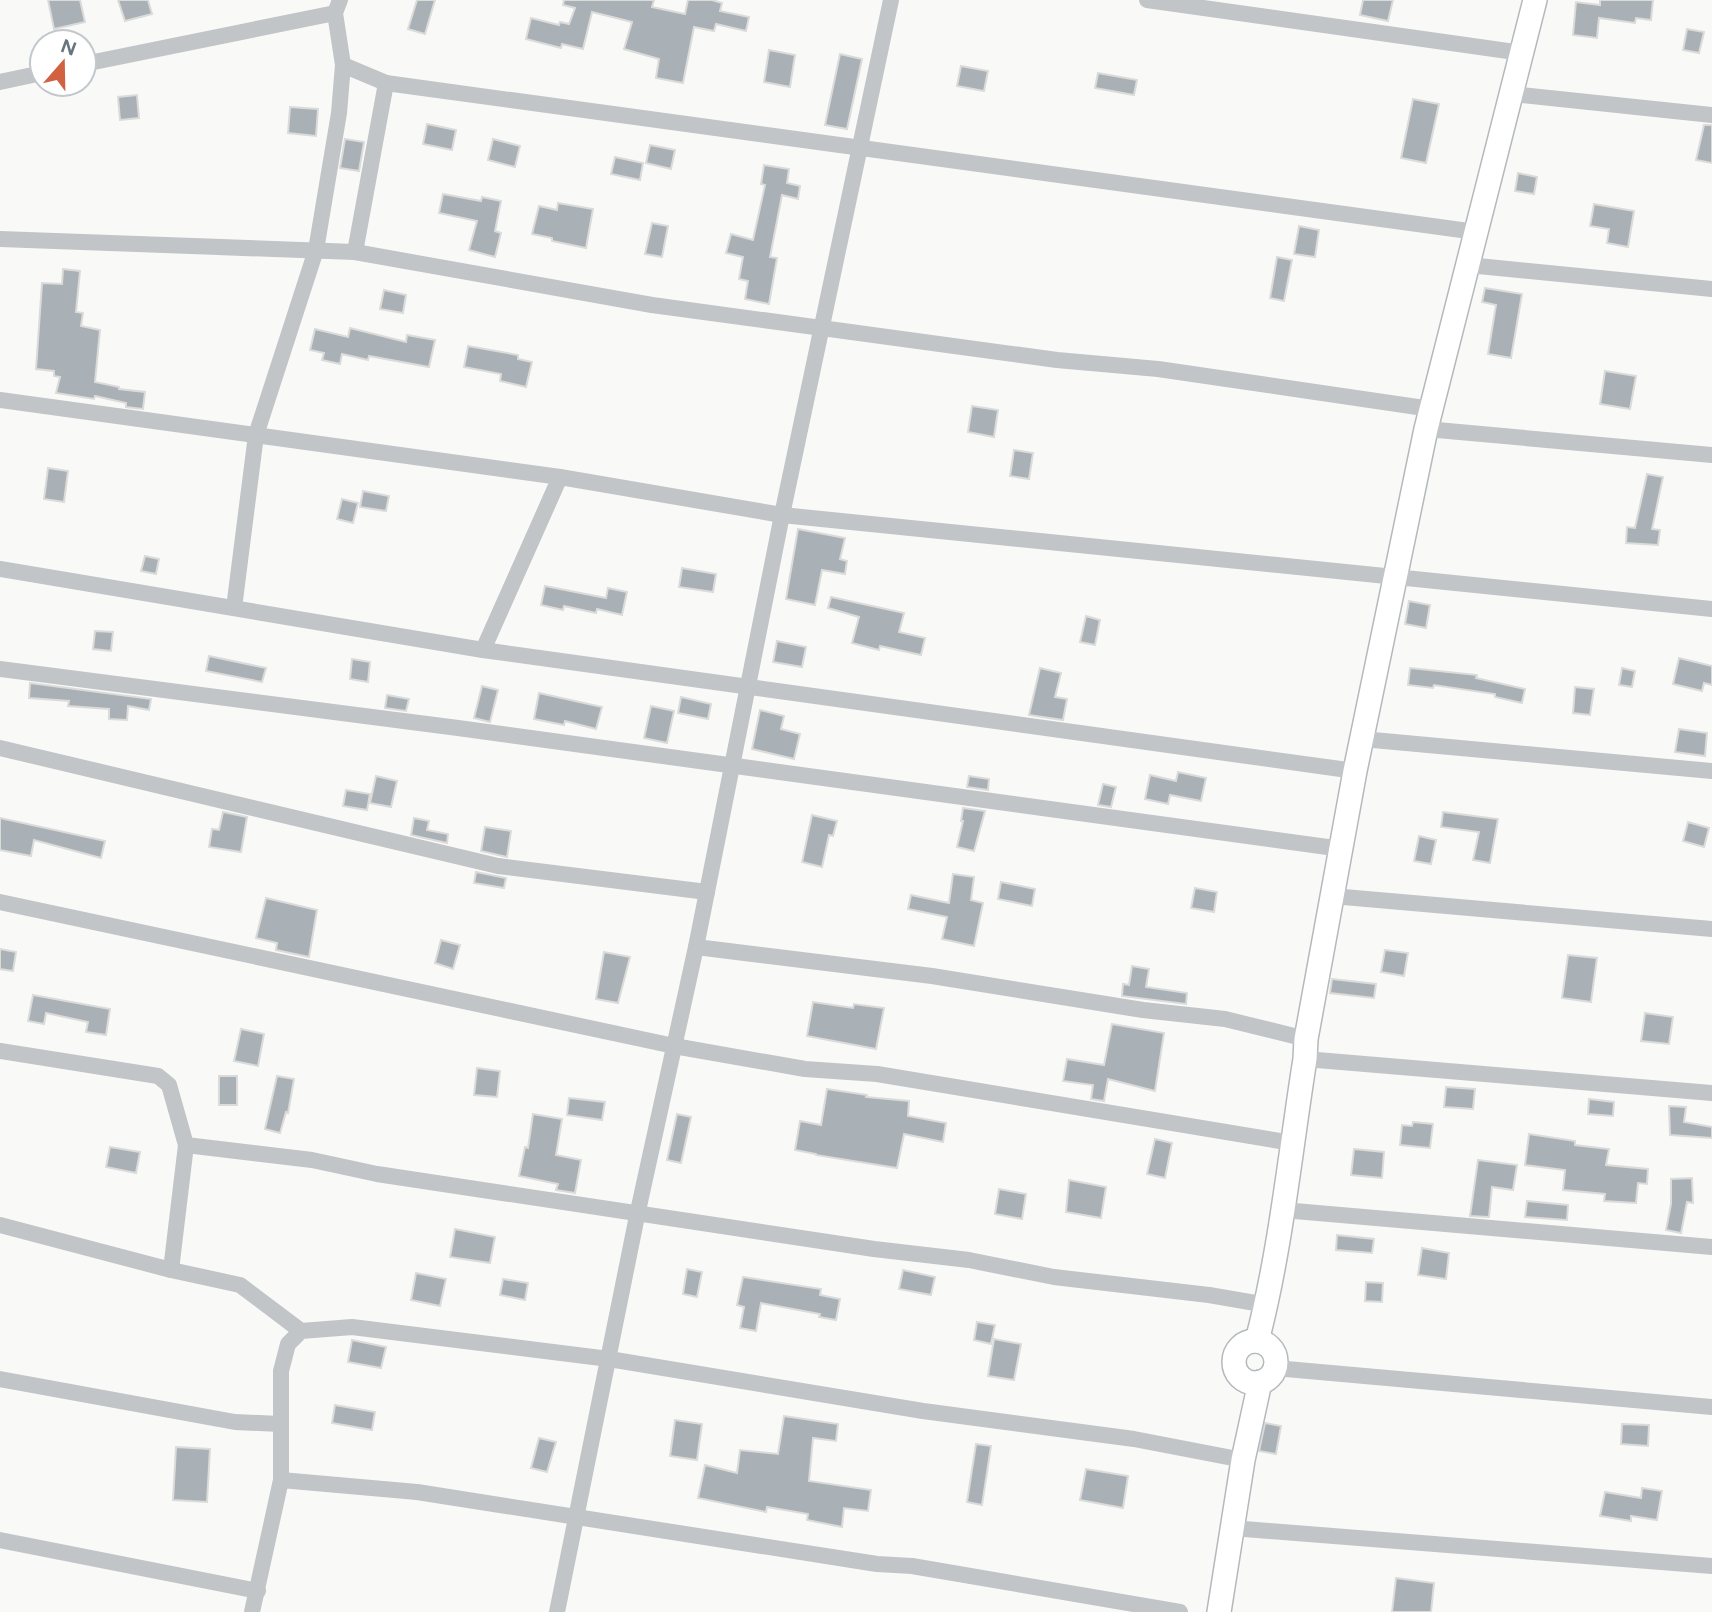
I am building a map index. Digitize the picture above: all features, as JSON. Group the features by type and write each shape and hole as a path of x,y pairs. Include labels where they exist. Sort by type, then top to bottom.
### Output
{"main road":[{"path":"1257,1341 1283,1210 1305,1049 1332,896 1395,578 1429,419 1535,0"},
{"path":"1219,1612 1244,1460 1274,1354 1270,1348 1257,1341 1243,1345 1234,1356 1236,1371 1246,1381 1267,1375"}],"street":[{"path":"557,1612 638,1211 733,767 782,515 891,0"},
{"path":"1147,0 1522,53"},
{"path":"98,61 338,7 343,65 339,113 316,250 256,435 234,608"},
{"path":"343,65 386,83 1476,232"},
{"path":"0,82 28,76"},
{"path":"355,252 386,83"},
{"path":"1512,94 1712,115"},
{"path":"0,239 355,252 652,305 1056,359 1158,369 1429,419 1712,455"},
{"path":"1468,265 1712,289"},
{"path":"0,400 560,478 782,515 1712,609"},
{"path":"483,650 560,478"},
{"path":"0,569 483,650 1355,771"},
{"path":"0,669 458,728 1342,849"},
{"path":"1362,739 1712,771"},
{"path":"0,748 498,866 707,892"},
{"path":"1332,896 1712,929"},
{"path":"0,902 674,1046 805,1069 890,1077 1292,1143"},
{"path":"696,947 932,975 1143,1010 1225,1019 1305,1049 1712,1093"},
{"path":"0,1051 159,1076 169,1085 186,1145 170,1270"},
{"path":"186,1145 312,1160 377,1174 638,1211 861,1247 969,1260 1054,1278 1209,1295 1266,1305"},
{"path":"1283,1210 1712,1247"},
{"path":"0,1225 170,1270 240,1285 301,1331"},
{"path":"252,1612 281,1480 281,1371 288,1344 301,1331 352,1327 609,1359 923,1411 1134,1439 1244,1460"},
{"path":"1267,1375 1712,1407"},
{"path":"0,1379 235,1422 280,1424"},
{"path":"281,1480 417,1492 877,1564 912,1566 1180,1612"},
{"path":"1232,1528 1712,1566"},
{"path":"0,1540 258,1591"}],"building":[{"path":"48,0 80,0 85,22 54,28"},
{"path":"118,0 148,0 152,14 125,21"},
{"path":"417,0 435,0 425,34 408,29"},
{"path":"564,0 654,0 652,7 685,14 688,0 712,0 722,3 720,11 749,17 746,31 716,24 714,31 694,27 683,83 656,78 659,59 624,49 632,22 592,12 583,49 562,44 561,48 526,39 531,18 559,25 560,22 569,24 575,8 563,5"},
{"path":"1363,0 1393,0 1388,21 1360,15"},
{"path":"1600,0 1653,0 1651,20 1636,18 1635,23 1599,18 1597,38 1573,35 1576,2 1600,5"},
{"path":"1687,29 1704,32 1699,53 1683,50"},
{"path":"769,50 795,55 790,87 764,82"},
{"path":"840,54 862,59 847,129 825,125"},
{"path":"961,66 988,71 984,91 957,86"},
{"path":"1098,73 1137,80 1134,95 1095,88"},
{"path":"137,95 139,118 120,120 118,97"},
{"path":"1413,99 1439,104 1426,163 1401,158"},
{"path":"290,107 318,109 316,136 288,133"},
{"path":"427,124 456,130 452,150 423,144"},
{"path":"1704,125 1712,125 1712,163 1696,160"},
{"path":"345,139 364,142 359,171 340,168"},
{"path":"493,139 520,146 515,167 488,160"},
{"path":"650,145 675,150 671,169 646,163"},
{"path":"615,157 643,163 640,180 611,174"},
{"path":"764,165 789,169 787,183 800,186 798,199 782,195 770,257 777,258 769,304 745,299 748,281 739,279 743,257 726,253 731,234 753,240 765,185 761,184"},
{"path":"1518,173 1537,177 1534,194 1515,191"},
{"path":"443,194 481,201 482,197 501,201 495,231 501,233 495,257 469,250 477,221 439,213"},
{"path":"558,203 593,209 586,248 532,234 539,206 557,210"},
{"path":"1594,204 1634,211 1628,247 1607,243 1609,229 1590,226"},
{"path":"652,223 668,226 662,257 645,254"},
{"path":"1299,226 1319,230 1315,257 1294,254"},
{"path":"1277,257 1292,260 1284,301 1270,298"},
{"path":"63,269 80,271 76,312 83,313 81,326 100,330 95,382 119,389 145,392 143,409 126,407 126,403 95,396 94,399 56,393 60,377 54,376 54,371 36,369 42,283 62,284"},
{"path":"1485,288 1522,294 1511,358 1488,354 1496,305 1482,302"},
{"path":"384,290 406,295 403,313 380,309"},
{"path":"350,328 406,342 407,335 435,340 429,367 342,354 340,364 322,360 324,353 310,350 315,329 348,337"},
{"path":"468,346 518,355 518,359 532,362 526,387 500,381 501,374 464,367"},
{"path":"1605,371 1636,376 1630,409 1600,404"},
{"path":"972,406 998,410 994,437 968,432"},
{"path":"1014,450 1033,453 1029,479 1010,476"},
{"path":"48,468 68,471 64,502 44,499"},
{"path":"1647,474 1663,477 1652,529 1660,530 1658,545 1626,543 1627,527 1635,528"},
{"path":"363,491 389,496 386,511 360,507"},
{"path":"342,499 358,503 353,523 337,519"},
{"path":"798,529 845,538 840,559 847,561 845,574 822,570 815,605 786,599"},
{"path":"145,556 159,559 156,574 141,571"},
{"path":"682,568 716,574 713,592 679,587"},
{"path":"545,586 606,598 608,588 627,592 622,615 597,609 596,613 564,606 563,610 541,605"},
{"path":"831,597 904,613 899,632 925,638 921,655 880,646 879,650 852,643 859,617 828,608"},
{"path":"1409,601 1430,605 1426,628 1405,624"},
{"path":"1086,616 1100,620 1095,645 1080,642"},
{"path":"95,631 113,632 111,651 93,649"},
{"path":"777,641 806,647 802,667 773,662"},
{"path":"209,656 266,668 262,682 206,671"},
{"path":"1679,658 1712,666 1712,685 1704,683 1702,691 1673,684"},
{"path":"352,659 370,662 368,682 350,679"},
{"path":"1040,668 1061,673 1055,697 1067,699 1063,720 1029,715"},
{"path":"1410,668 1477,675 1476,678 1525,689 1522,703 1495,697 1495,694 1434,685 1433,688 1408,685"},
{"path":"1622,668 1635,671 1632,687 1619,685"},
{"path":"30,683 151,699 149,710 128,706 127,720 109,719 109,709 68,706 69,701 29,698"},
{"path":"482,686 498,690 490,722 474,718"},
{"path":"1575,687 1594,689 1590,715 1573,713"},
{"path":"539,693 602,707 596,729 565,721 564,725 534,719"},
{"path":"387,695 409,699 406,711 385,708"},
{"path":"681,697 711,704 708,719 678,713"},
{"path":"651,706 674,711 667,743 644,738"},
{"path":"760,710 784,716 781,729 800,734 794,759 752,749"},
{"path":"1679,729 1707,733 1705,756 1675,752"},
{"path":"1178,772 1206,778 1201,801 1170,795 1168,804 1145,799 1150,775 1176,781"},
{"path":"376,776 397,781 391,807 370,803"},
{"path":"969,776 989,779 988,790 967,787"},
{"path":"1103,784 1116,787 1111,807 1098,805"},
{"path":"346,790 370,794 367,810 343,806"},
{"path":"963,808 985,811 974,851 957,847"},
{"path":"223,812 247,817 241,852 209,847 212,829 219,830"},
{"path":"1443,812 1498,819 1490,863 1473,860 1479,832 1441,827"},
{"path":"812,815 837,821 833,836 829,835 822,867 802,862"},
{"path":"0,818 105,841 101,858 34,840 31,856 0,850"},
{"path":"414,818 429,821 427,830 448,834 447,843 411,835"},
{"path":"1688,822 1709,828 1704,847 1683,841"},
{"path":"485,827 511,831 507,857 481,851"},
{"path":"1419,836 1436,840 1431,864 1414,861"},
{"path":"476,872 506,878 504,888 474,883"},
{"path":"953,874 974,877 971,900 983,903 974,946 942,939 947,917 908,909 911,895 949,903"},
{"path":"1001,882 1035,889 1032,906 998,899"},
{"path":"1195,888 1217,892 1214,912 1191,908"},
{"path":"266,898 317,910 309,957 276,950 277,943 256,938"},
{"path":"441,940 460,945 453,969 435,963"},
{"path":"0,949 16,952 13,971 0,969"},
{"path":"1385,950 1408,953 1404,976 1381,972"},
{"path":"604,952 630,957 618,1003 596,999"},
{"path":"1568,955 1597,958 1591,1002 1562,998"},
{"path":"1132,966 1149,969 1146,987 1187,993 1186,1004 1122,996 1123,984 1129,985"},
{"path":"1332,979 1376,984 1374,998 1330,993"},
{"path":"33,995 110,1009 106,1035 86,1032 88,1022 46,1013 44,1024 28,1021"},
{"path":"813,1002 853,1008 854,1004 884,1008 876,1049 807,1036"},
{"path":"1645,1013 1673,1017 1669,1044 1641,1041"},
{"path":"1112,1024 1164,1033 1155,1091 1108,1079 1104,1101 1091,1099 1093,1085 1063,1081 1067,1059 1104,1065"},
{"path":"241,1029 264,1034 258,1066 234,1061"},
{"path":"477,1068 500,1071 497,1097 474,1095"},
{"path":"219,1076 237,1076 237,1105 219,1105"},
{"path":"277,1076 294,1079 288,1113 286,1112 280,1133 265,1129"},
{"path":"1446,1087 1475,1089 1473,1109 1444,1107"},
{"path":"827,1089 867,1095 866,1097 909,1101 908,1116 946,1123 943,1142 904,1134 897,1168 795,1150 800,1121 821,1125"},
{"path":"569,1098 605,1102 602,1120 567,1115"},
{"path":"1589,1099 1614,1102 1613,1116 1588,1114"},
{"path":"1669,1106 1686,1107 1684,1122 1712,1127 1712,1138 1670,1135"},
{"path":"533,1114 562,1119 556,1155 581,1160 575,1193 556,1190 558,1184 519,1176 525,1147 528,1148"},
{"path":"677,1114 691,1117 681,1163 667,1160"},
{"path":"1413,1122 1433,1124 1430,1148 1400,1145 1402,1125 1412,1126"},
{"path":"1529,1134 1575,1141 1575,1145 1609,1149 1606,1165 1648,1169 1647,1184 1638,1183 1636,1203 1604,1201 1605,1194 1563,1190 1565,1170 1525,1165"},
{"path":"1155,1139 1172,1143 1165,1178 1147,1174"},
{"path":"110,1147 140,1152 136,1173 106,1167"},
{"path":"1354,1149 1384,1152 1382,1178 1351,1175"},
{"path":"1478,1160 1517,1165 1513,1190 1492,1187 1489,1217 1470,1216"},
{"path":"1692,1178 1693,1203 1687,1202 1681,1233 1666,1230 1671,1204 1671,1179"},
{"path":"1069,1180 1106,1187 1101,1218 1066,1212"},
{"path":"999,1189 1026,1194 1022,1219 995,1214"},
{"path":"1527,1201 1568,1205 1567,1220 1525,1217"},
{"path":"455,1229 495,1237 490,1263 450,1257"},
{"path":"1337,1235 1374,1239 1372,1253 1336,1250"},
{"path":"1422,1248 1449,1253 1446,1279 1418,1275"},
{"path":"687,1269 702,1272 697,1297 683,1294"},
{"path":"903,1270 935,1277 931,1295 899,1289"},
{"path":"416,1273 446,1279 440,1306 411,1300"},
{"path":"743,1277 821,1289 820,1295 840,1299 836,1320 819,1317 820,1314 761,1303 756,1331 740,1328 744,1307 737,1305"},
{"path":"503,1279 528,1283 525,1300 500,1295"},
{"path":"1366,1282 1383,1283 1382,1302 1365,1301"},
{"path":"977,1322 995,1325 991,1344 974,1340"},
{"path":"994,1339 1021,1344 1014,1380 988,1376"},
{"path":"352,1340 386,1347 381,1368 348,1362"},
{"path":"335,1405 375,1412 372,1430 332,1423"},
{"path":"784,1416 838,1424 836,1441 813,1438 809,1481 871,1490 868,1511 844,1508 842,1527 807,1520 808,1514 767,1507 766,1512 698,1498 705,1465 737,1473 740,1450 778,1454"},
{"path":"675,1420 702,1424 697,1460 670,1456"},
{"path":"1265,1423 1281,1426 1276,1454 1259,1451"},
{"path":"1622,1424 1649,1425 1648,1446 1621,1444"},
{"path":"539,1438 556,1442 547,1472 531,1468"},
{"path":"976,1444 991,1446 982,1505 967,1502"},
{"path":"176,1447 210,1449 207,1502 173,1500"},
{"path":"1086,1469 1128,1476 1123,1508 1080,1500"},
{"path":"1642,1488 1662,1491 1657,1520 1631,1516 1631,1521 1600,1516 1605,1492 1641,1498"},
{"path":"1396,1578 1434,1583 1431,1612 1392,1612"}]}
